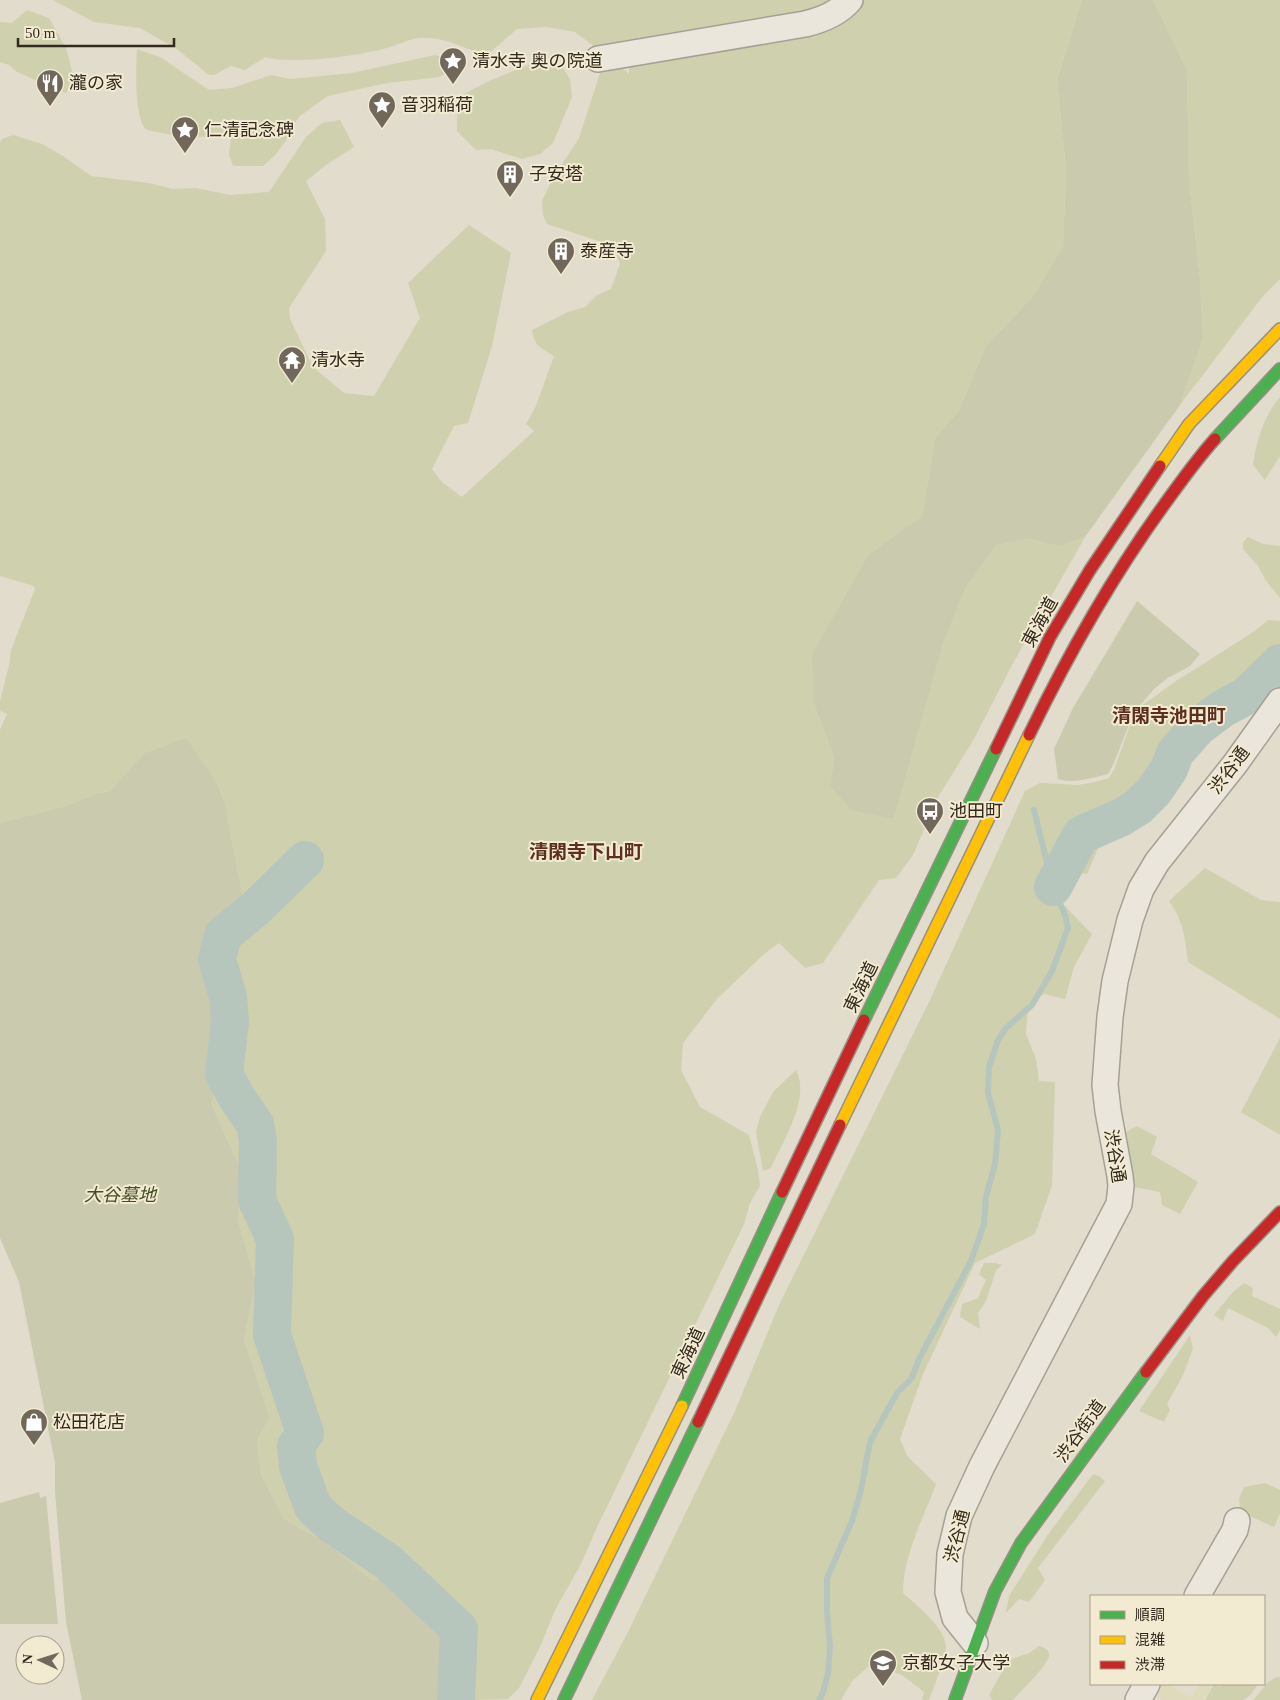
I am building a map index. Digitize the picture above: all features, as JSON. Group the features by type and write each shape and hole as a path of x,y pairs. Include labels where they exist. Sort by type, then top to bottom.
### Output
{"main road":[{"name":"東海道","path":"537,1700 689,1392 837,1076 1050,637 1090,570 1189,424 1280,329"},
{"path":"564,1700 948,900 1042,706 1072,649 1111,584 1163,506 1201,456 1280,369"},
{"name":"渋谷街道","path":"955,1700 974,1643 995,1590 1021,1543 1203,1296 1233,1261 1280,1212"}],"street":[{"path":"598,59 805,24 822,20 844,7 850,0"},
{"name":"渋谷通","path":"974,1643 955,1618 948,1592 950,1554 959,1516 982,1466 1119,1204 1120,1176 1105,1086 1110,1017 1115,981 1130,920 1142,889 1157,862 1235,764 1280,701"},
{"path":"1198,1595 1235,1530 1237,1522"},
{"path":"1138,1700 1146,1685"}],"shaded area":[{"path":"1156,1685 1169,1685 1191,1698 1199,1685 1212,1685 1203,1700 1163,1700 1152,1693"}],"green space":[{"path":"53,0 834,0 819,10 599,50 575,32 546,27 517,29 486,56 445,41 420,38 387,48 343,56 309,60 265,57 245,70 231,66 214,75 209,75 177,49 140,28 94,22"},
{"path":"862,0 1082,0 1057,80 1066,169 1063,247 1032,297 986,346 959,410 935,438 922,516 869,554 814,704 834,757 830,787 852,811 894,819 944,641 966,587 997,545 1028,539 1059,546 1085,537 1012,665 974,739 938,797 913,855 896,878 879,880 823,963 805,968 779,943 764,954 717,999 683,1043 681,1070 700,1107 749,1135 760,1186 750,1203 744,1224 580,1566 556,1608 539,1649 519,1688 508,1699 473,1700 460,1692 455,1680 453,1634 373,1581 327,1543 284,1519 261,1474 257,1440 270,1418 244,1339 256,1282 238,1221 244,1176 212,1106 220,1050 206,955 247,920 225,803 217,783 143,754 110,791 97,793 65,806 0,823 0,730 7,714 0,711 0,702 11,650 35,589 34,586 0,576 0,143 2,139 13,135 42,144 91,176 149,183 173,189 196,188 230,195 269,192 306,137 322,123 340,120 354,147 306,181 325,219 326,251 289,308 290,319 313,367 344,393 374,396 420,318 408,283 469,225 511,253 492,346 468,423 454,426 432,469 442,482 462,497 534,431 526,424 536,406 554,356 536,343 532,330 568,312 585,307 597,295 611,289 620,264 613,246 547,224 543,215 542,201 553,178 579,138 601,70 619,65 629,74 629,65 828,31 851,16"},
{"path":"1082,0 1153,0 1187,70 1189,181 1200,278 1203,338 1180,405 1085,537 1059,546 1028,539 997,545 966,587 944,641 894,819 852,811 830,787 834,757 814,704 812,655 869,554 922,516 935,438 959,410 986,346 1032,297 1063,247 1066,169 1057,80"},
{"path":"1153,0 1280,0 1280,279 1263,296 1180,405 1203,338 1200,278 1189,181 1187,70"},
{"path":"27,10 49,18 66,48 74,79 66,93 17,72 9,65 0,62 0,22 12,23"},
{"path":"137,49 160,57 209,90 232,88 271,75 290,79 352,73 435,55 451,60 452,70 439,77 387,83 328,96 300,116 291,128 286,141 263,166 233,166 229,155 231,136 185,136 146,129 139,114 136,78"},
{"path":"536,62 552,64 563,68 570,79 572,97 553,143 540,154 522,159 491,149 476,150 457,131 457,108 464,94 489,81"},
{"path":"1280,397 1280,456 1265,480 1253,465 1254,456 1265,420"},
{"path":"1248,537 1263,544 1280,545 1280,598 1266,581 1258,566 1243,549 1243,542"},
{"path":"1137,601 1200,654 1190,666 1168,678 1155,688 1134,712 1108,774 1076,781 1058,779 1054,749 1073,708"},
{"path":"1268,620 1280,621 1280,655 1238,700 1204,718 1175,746 1152,782 1125,808 1106,830 1087,874 1065,870 1056,897 1092,934 1074,967 1065,999 1044,994 1028,1004 1026,1034 1036,1059 1039,1081 1055,1082 1052,1185 1035,1234 975,1263 923,1374 900,1439 907,1456 936,1484 910,1551 906,1565 903,1593 936,1625 941,1632 946,1647 929,1700 922,1700 924,1692 902,1675 871,1664 852,1681 841,1700 592,1700 627,1634 735,1411 779,1305 930,1000 1025,791 1040,783 1078,785 1109,778 1114,770 1129,728 1144,704 1176,681 1255,631"},
{"name":"大谷墓地","path":"186,738 217,783 225,803 247,920 206,955 220,1050 212,1106 244,1176 238,1221 256,1282 244,1339 270,1418 257,1440 261,1474 284,1519 327,1543 373,1581 389,1578 453,1634 455,1662 453,1700 82,1700 66,1622 55,1492 55,1463 19,1282 0,1238 0,823 65,806 97,793 110,791 143,754"},
{"path":"1205,868 1261,900 1280,902 1280,1019 1188,962 1181,923 1169,901"},
{"path":"1280,1038 1280,1135 1241,1112"},
{"path":"796,1070 800,1081 800,1093 794,1119 771,1168 763,1171 756,1132 760,1117 773,1092"},
{"path":"1137,1126 1157,1137 1151,1154 1198,1182 1180,1214 1162,1205 1160,1192 1134,1187 1123,1134"},
{"path":"984,1263 1002,1265 996,1270 986,1301 978,1313 980,1329 960,1317 962,1304 978,1298 986,1280 979,1274"},
{"path":"1244,1283 1253,1288 1252,1296 1280,1309 1280,1330 1276,1337 1268,1328 1228,1308 1223,1321 1214,1315 1233,1292"},
{"path":"1190,1335 1193,1349 1183,1375 1167,1404 1170,1410 1164,1422 1139,1411"},
{"path":"1093,1474 1105,1481 1038,1568 1045,1580 1029,1602 1019,1599 1006,1613 1009,1596 1047,1536"},
{"path":"1265,1483 1280,1490 1280,1513 1274,1527 1241,1512 1239,1499 1244,1487"},
{"path":"39,1492 40,1498 46,1496 58,1624 0,1624 0,1503"},
{"path":"1039,1646 1049,1652 1049,1656 1039,1672 1013,1700 992,1700 989,1695 1009,1660 1029,1653"},
{"path":"1280,1677 1280,1700 1253,1700 1268,1683"},
{"path":"1213,1685 1220,1687 1221,1685 1257,1685 1244,1700 1205,1700"}],"waterway":[{"path":"1053,887 1081,835 1122,817 1138,807 1154,791 1169,769 1175,753 1198,727 1222,709 1246,696 1280,663"},
{"path":"819,1700 823,1693 828,1673 830,1647 827,1578 852,1521 861,1490 870,1442 897,1393 911,1379 920,1357 971,1261 984,1224 986,1197 995,1164 998,1130 988,1093 989,1067 998,1040 1006,1028 1032,1005 1052,971 1068,928 1065,915 1053,887 1034,810"},
{"path":"305,860 255,909 223,935 217,959 228,997 230,1022 224,1074 237,1098 255,1124 258,1141 257,1200 275,1239 272,1335 305,1433 296,1446 298,1466 313,1507 331,1524 388,1562 459,1629 456,1700"}],"traffic: fast":[{"path":"1215,439 1280,369"},
{"path":"864,1020 996,749"},
{"path":"682,1406 782,1192"},
{"path":"955,1700 995,1591 1021,1543 1146,1372"},
{"path":"564,1700 698,1422"}],"traffic: slow":[{"path":"1160,466 1189,424 1280,329"},
{"path":"840,1125 1029,735"},
{"path":"537,1700 682,1406"}],"traffic: jam":[{"path":"1029,735 1075,646 1126,560 1182,480 1215,439"},
{"path":"996,749 1050,637 1090,570 1160,466"},
{"path":"782,1192 864,1020"},
{"path":"698,1422 840,1125"},
{"path":"1146,1372 1203,1296 1233,1261 1280,1212"}],"place":[{"name":"清水寺 奥の院道","path":"453,85"},
{"name":"瀧の家","path":"50,107"},
{"name":"音羽稲荷","path":"382,129"},
{"name":"仁清記念碑","path":"185,154"},
{"name":"子安塔","path":"510,198"},
{"name":"泰産寺","path":"561,275"},
{"name":"清水寺","path":"292,384"},
{"name":"池田町","path":"930,835"},
{"name":"松田花店","path":"34,1446"},
{"name":"京都女子大学","path":"883,1687"}],"district":[{"name":"清閑寺池田町","path":"1169,715"},
{"name":"清閑寺下山町","path":"586,851"}]}
